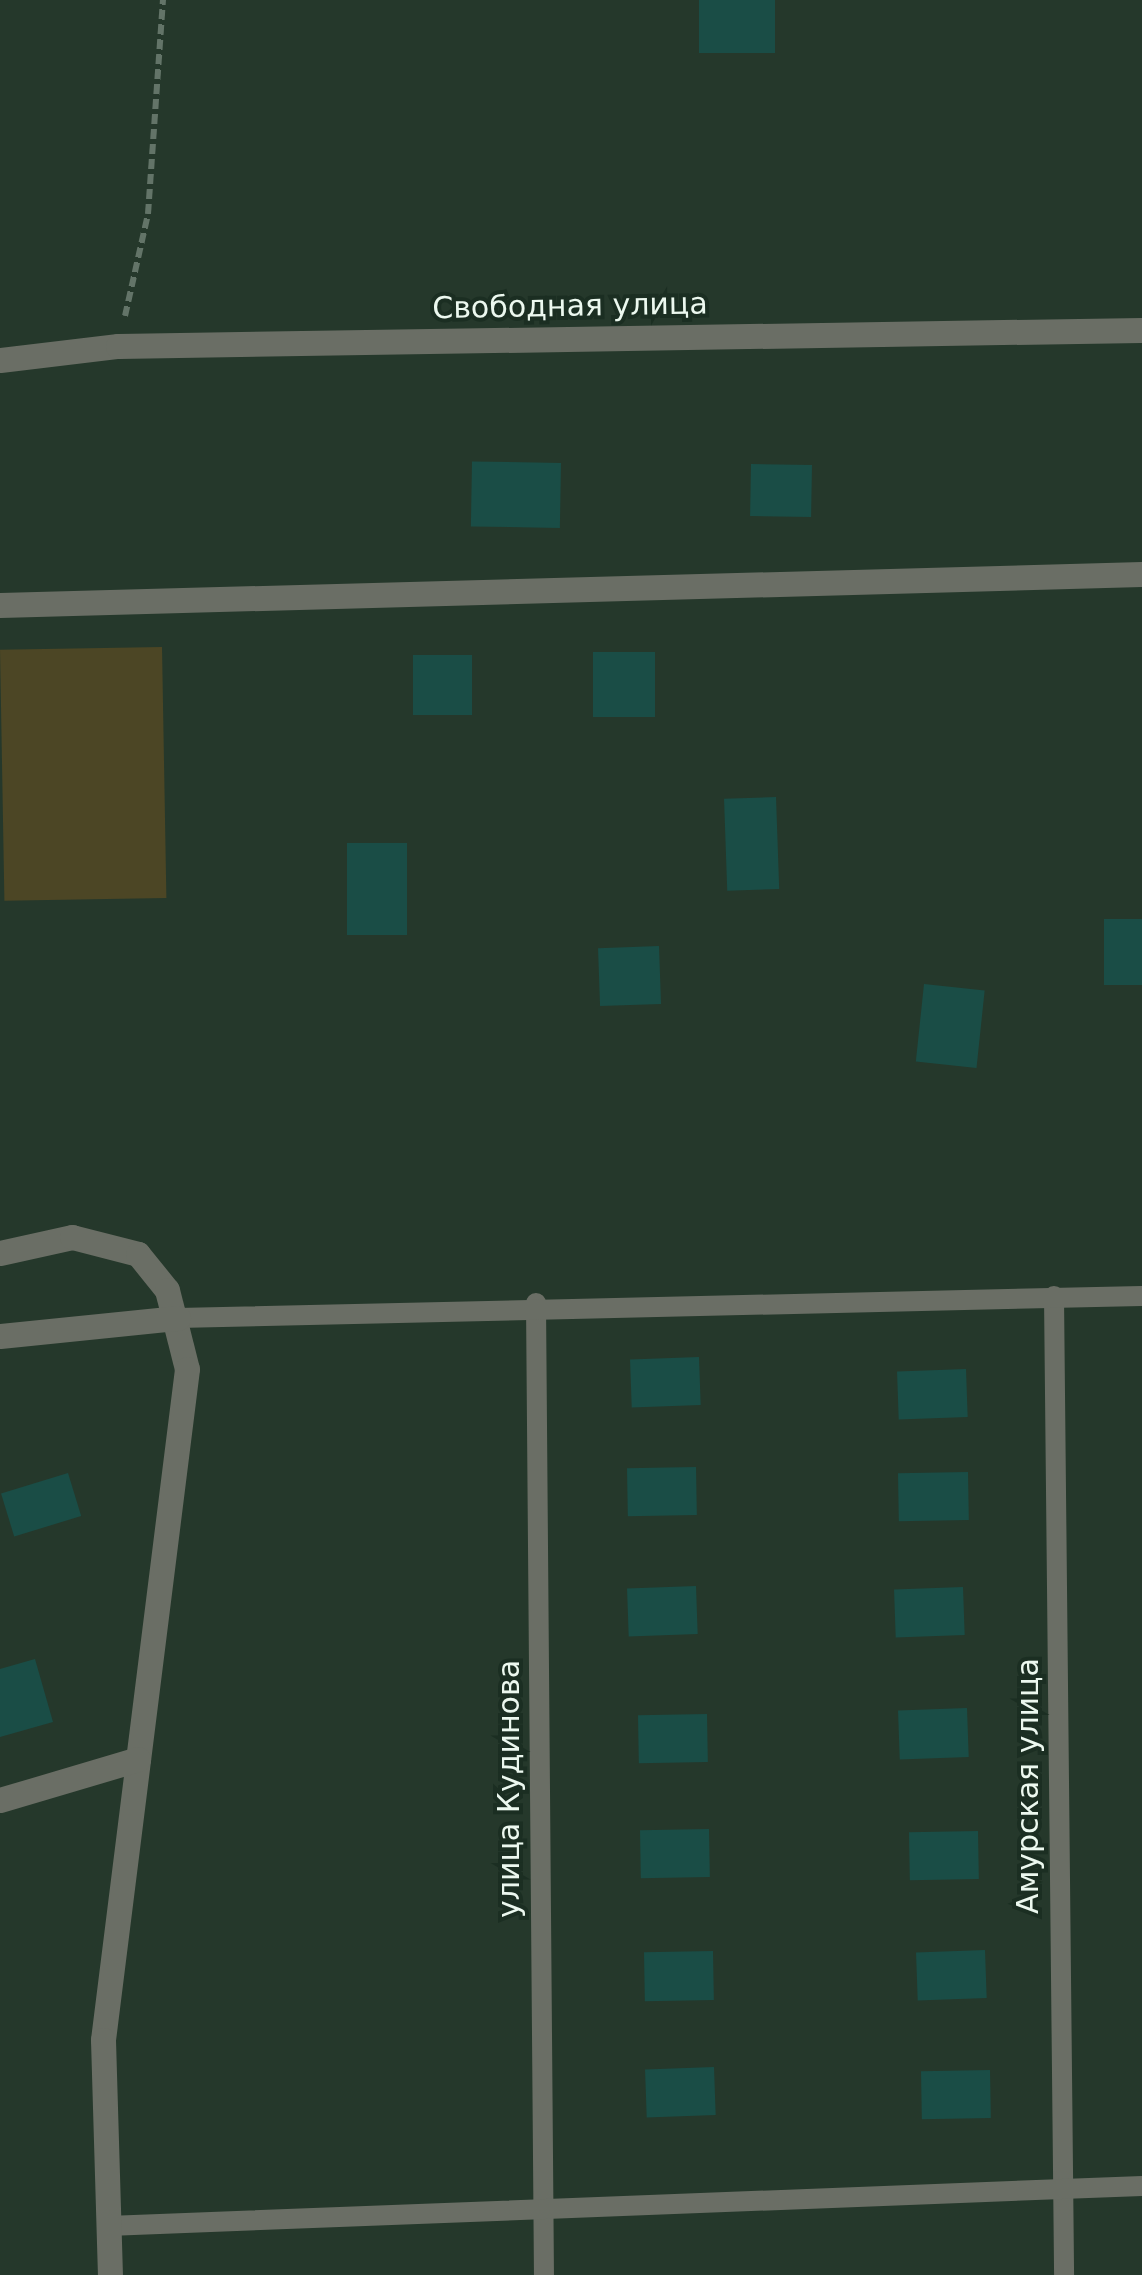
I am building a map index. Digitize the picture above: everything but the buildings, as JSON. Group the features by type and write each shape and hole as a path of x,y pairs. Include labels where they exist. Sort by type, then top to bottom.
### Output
{"street":[{"name":"Свободная улица","path":"0,360 118,346 1142,330"},
{"path":"0,604 1142,574"},
{"path":"0,1253 72,1238 138,1254 178,1318 188,1368 103,2040 110,2275"},
{"path":"0,1336 178,1318"},
{"path":"0,1800 138,1759"}],"lane":[{"name":"Амурская улица","path":"1054,1296 1064,2275"},
{"path":"178,1318 536,1302 1142,1296"},
{"name":"улица Кудинова","path":"536,1302 544,2275"},
{"path":"108,2226 542,2203 1142,2186"}],"path":[{"path":"118,346 148,214 164,0"}],"shaded area":[{"path":"162,647 166,898 4,901 0,650"}]}
